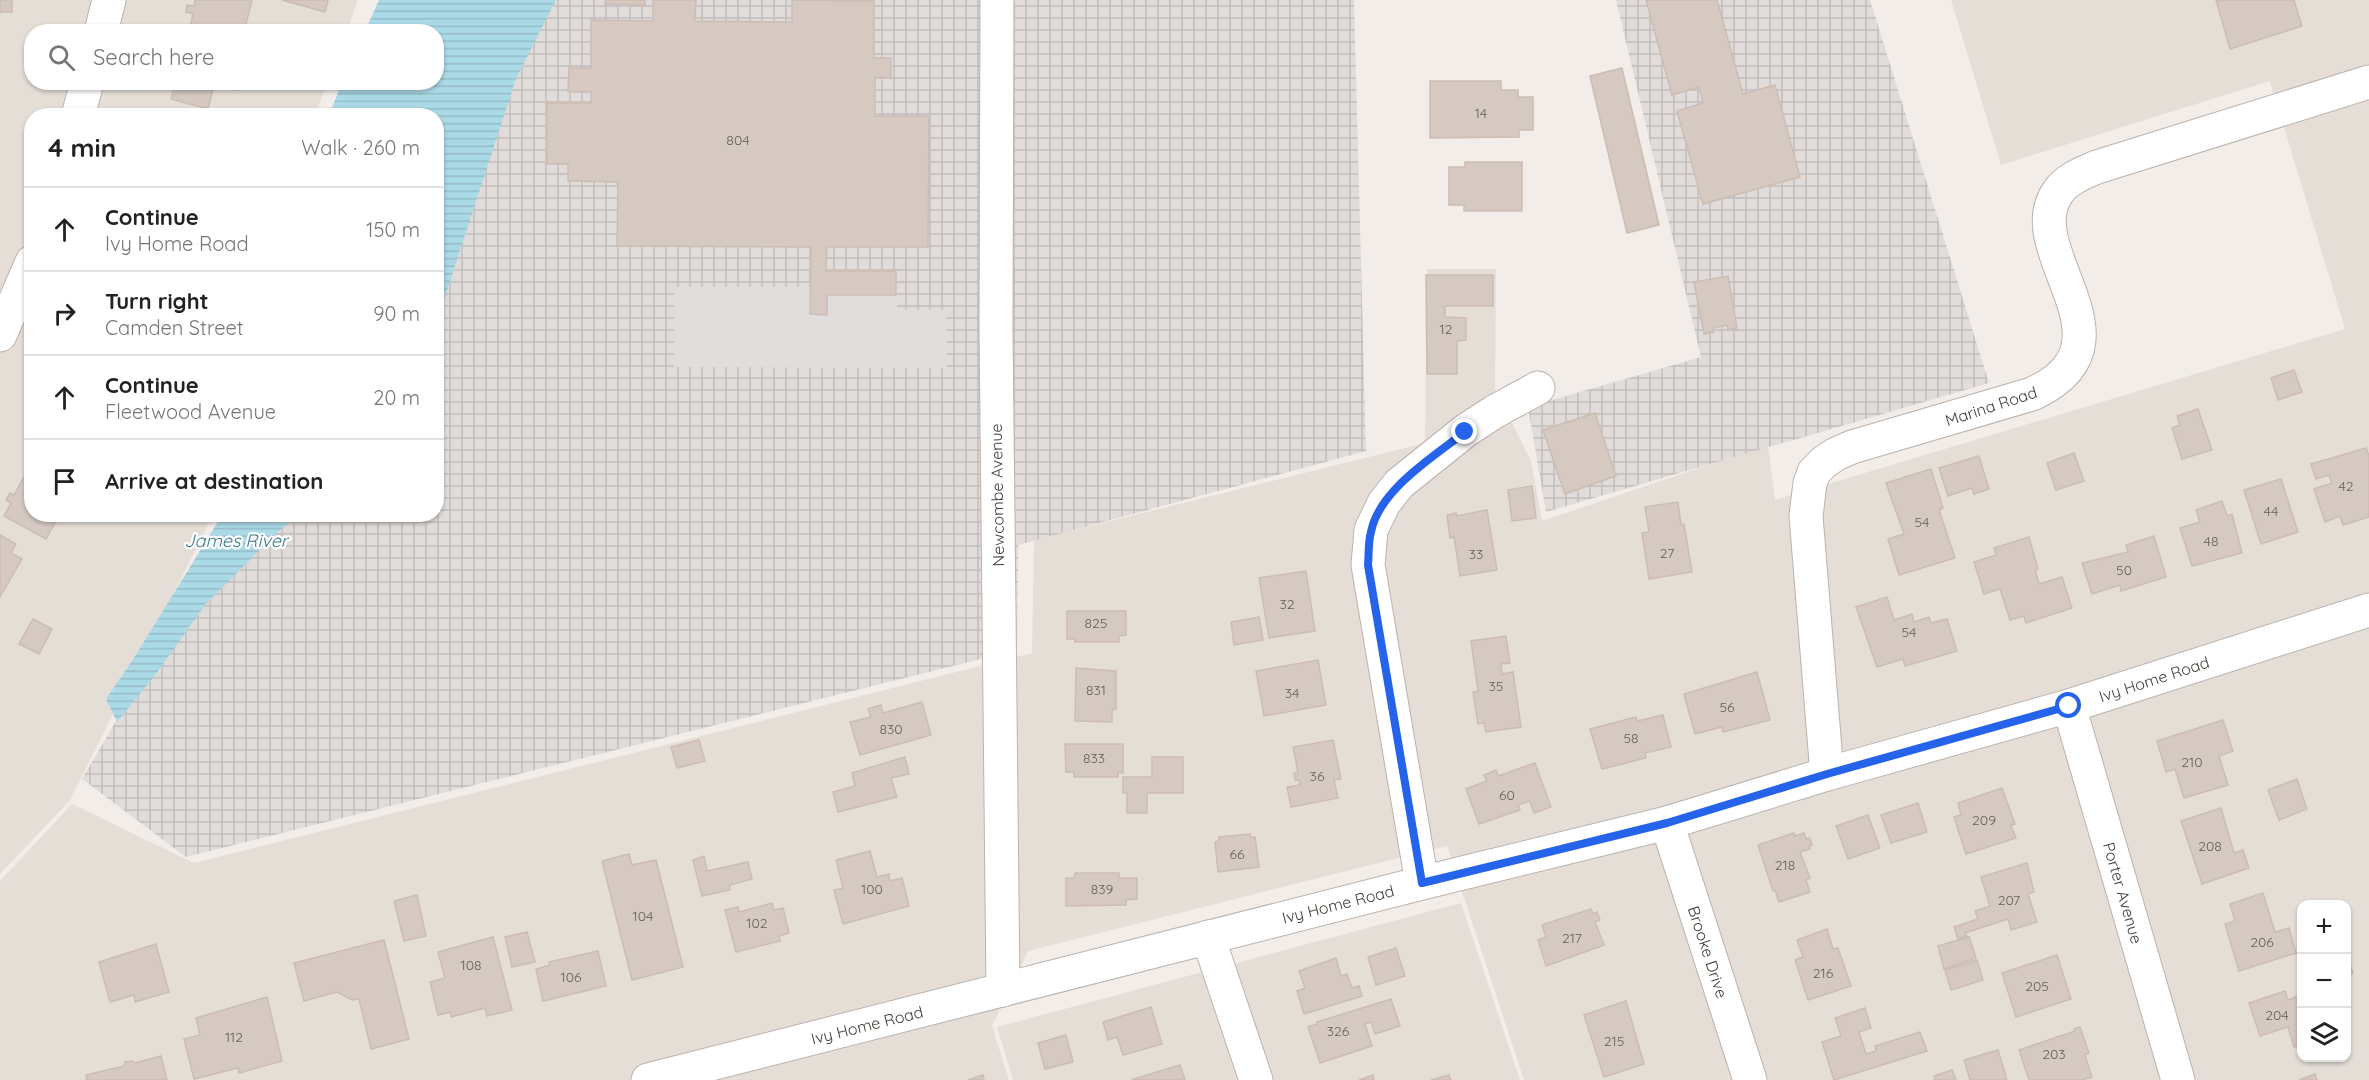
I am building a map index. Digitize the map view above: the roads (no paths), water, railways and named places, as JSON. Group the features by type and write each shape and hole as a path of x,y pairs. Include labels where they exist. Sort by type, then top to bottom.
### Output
{"street":[{"path":"103,24 110,0"},
{"name":"Newcombe Avenue","path":"997,0 996,328 1003,990"},
{"name":"Marina Road","path":"1827,774 1806,516 1810,483 1814,472 1824,462 1852,447 2032,394 2059,379 2075,355 2079,341 2079,325 2074,302 2054,244 2050,223 2053,202 2068,182 2097,167 2369,82"},
{"path":"80,108 85,90"},
{"path":"0,335 24,280"},
{"path":"1422,883 1368,565 1371,530 1384,503 1399,484 1465,432 1494,412 1538,388"},
{"name":"Ivy Home Road","path":"648,1080 1667,823 1827,774 2069,706 2369,610"},
{"name":"Porter Avenue","path":"2069,706 2178,1080"},
{"name":"Brooke Drive","path":"1667,823 1750,1080"},
{"path":"1208,937 1256,1080"}],"water":[{"path":"379,0 556,0 516,79 444,300 444,108 332,108 339,90 444,90 444,24 368,24"},
{"name":"James River","path":"218,522 290,522 206,604 153,678 117,722 106,699"}]}
